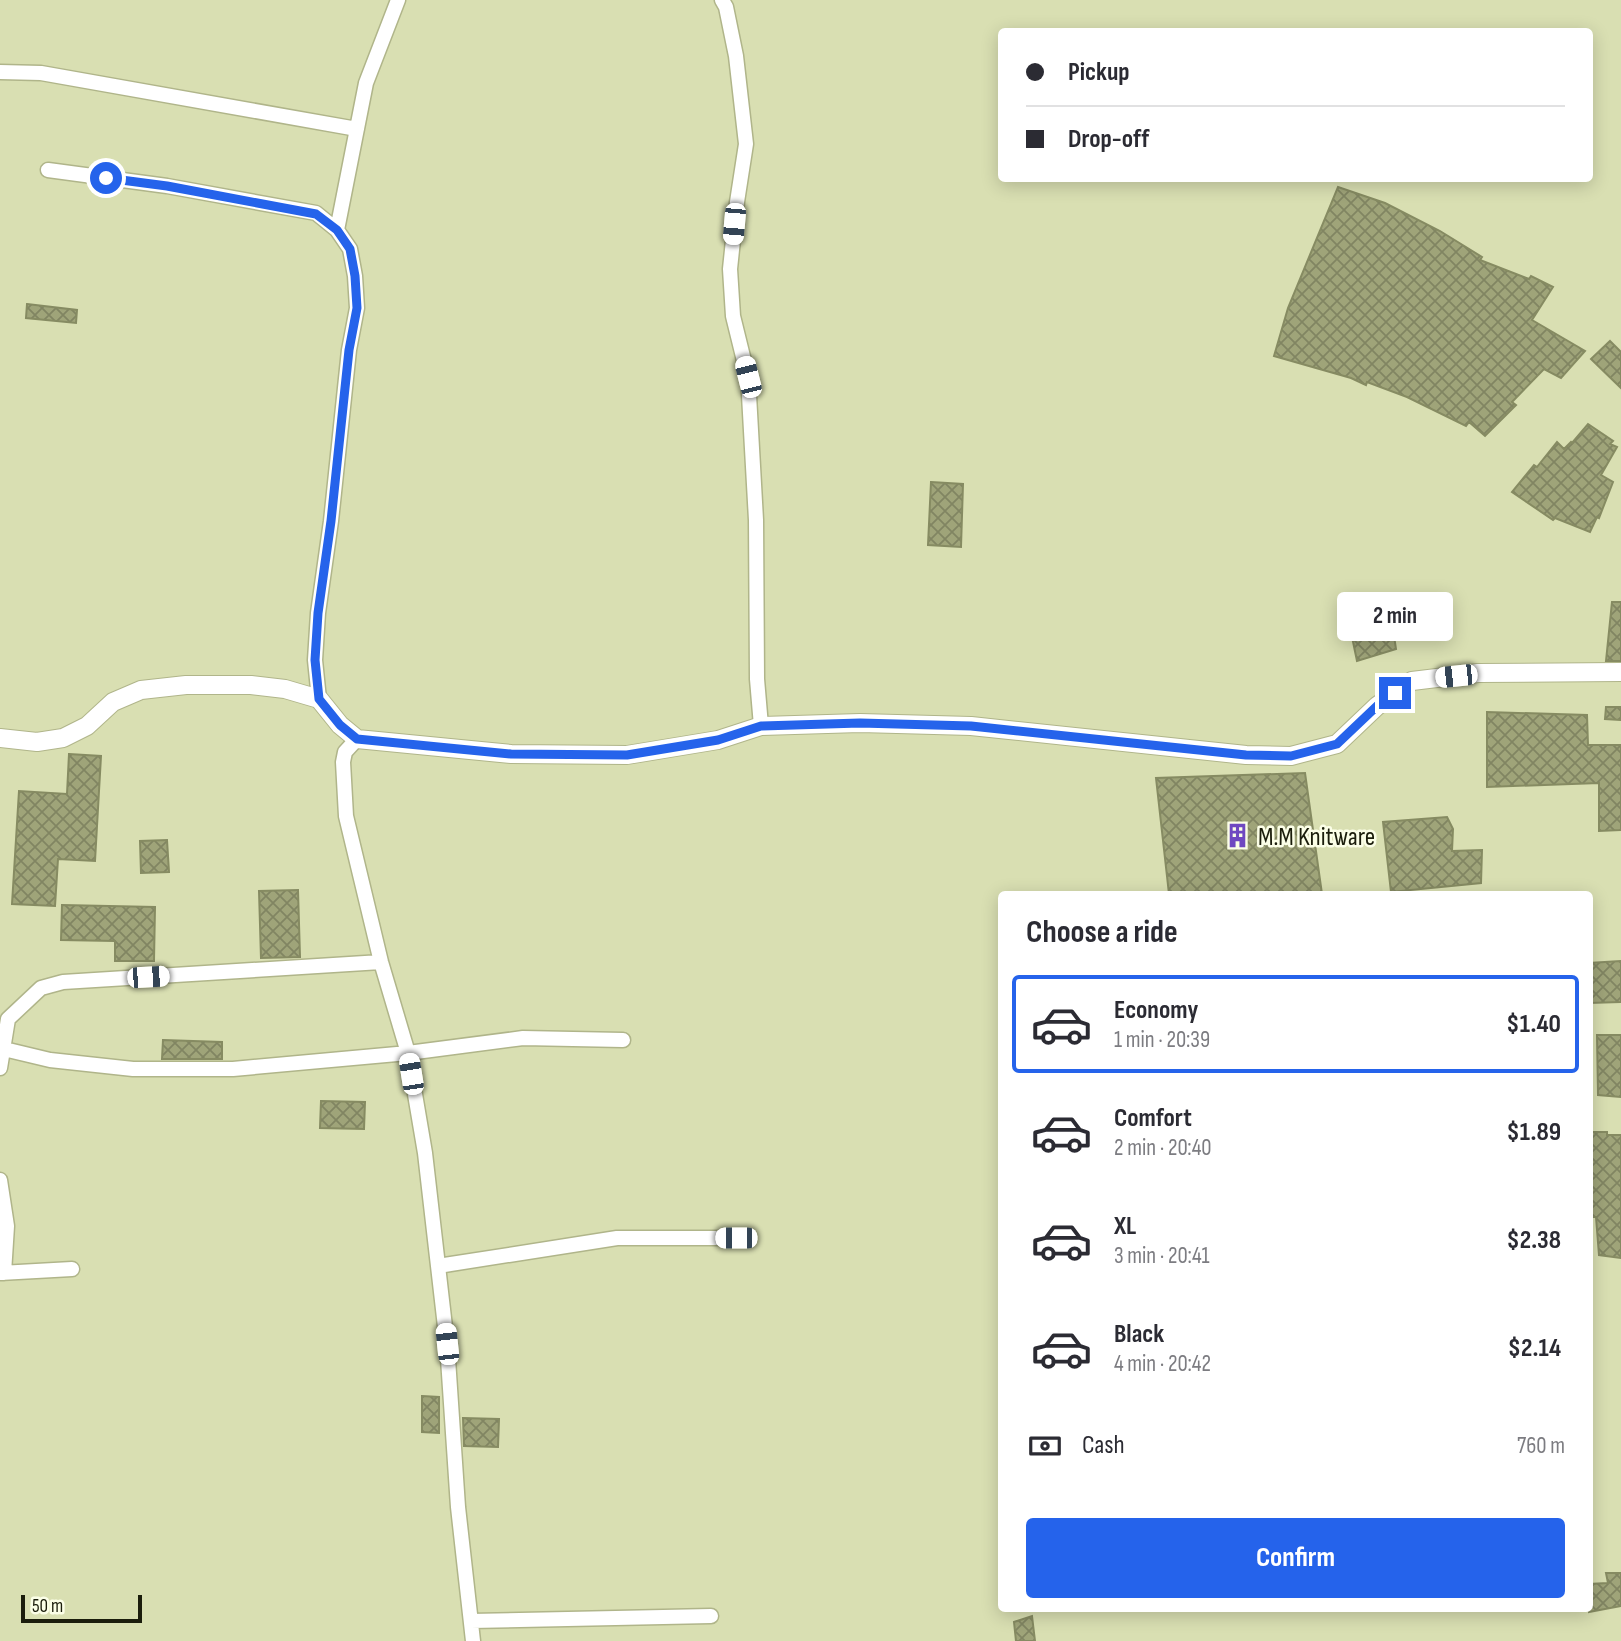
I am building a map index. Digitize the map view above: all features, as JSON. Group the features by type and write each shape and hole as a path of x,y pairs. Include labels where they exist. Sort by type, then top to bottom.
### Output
{"street":[{"path":"337,230 366,83 398,0"},
{"path":"722,0 726,7 736,56 747,144 730,269 733,316 748,377 756,520 757,679 761,726"},
{"path":"0,72 41,74 357,129"},
{"path":"48,170 167,186 316,214 337,230 350,249 357,308 349,350 331,521 318,613 315,660 319,699 340,725 357,739 511,754 627,755 718,740 761,726 860,723 971,726 1246,755 1291,756 1337,744 1377,706 1412,681 1478,673 1621,672"},
{"path":"0,738 37,742 63,738 87,726 113,702 141,690 186,685 251,685 285,689 319,699"},
{"path":"357,739 345,752 343,762 346,816 381,962 408,1053 425,1153 447,1344 458,1507 473,1641"},
{"path":"0,1068 1,1048 8,1019 41,988 63,982 381,962"},
{"path":"1,1048 50,1060 133,1069 233,1069 408,1053 523,1038 623,1040"},
{"path":"0,1180 7,1226 2,1273 72,1269"},
{"path":"438,1266 617,1238 736,1238"},
{"path":"471,1621 711,1616"}],"building":[{"path":"1338,187 1385,203 1440,231 1482,257 1480,260 1529,279 1531,276 1553,287 1532,320 1585,351 1561,378 1544,369 1512,402 1516,405 1485,436 1469,422 1466,426 1407,397 1367,382 1366,385 1351,378 1274,356 1288,308"},
{"path":"27,304 77,310 76,323 26,318"},
{"path":"1610,341 1621,352 1621,388 1591,359"},
{"path":"1588,424 1613,441 1610,444 1617,447 1601,475 1613,482 1599,518 1597,517 1590,532 1555,518 1553,520 1512,492 1557,442 1564,449"},
{"path":"931,482 963,484 961,547 928,545"},
{"path":"1612,602 1621,602 1621,661 1606,661"},
{"path":"1387,625 1387,637 1394,636 1396,649 1357,661 1351,632"},
{"path":"1606,707 1621,707 1621,720 1605,719"},
{"path":"1487,712 1587,715 1588,745 1621,745 1621,830 1599,831 1599,783 1487,787"},
{"path":"69,754 101,756 95,861 58,859 55,906 12,904 19,791 67,794"},
{"name":"M.M Knitware","path":"1305,773 1322,891 1169,891 1156,778"},
{"path":"1447,817 1453,829 1452,851 1482,850 1481,883 1391,891 1383,822"},
{"path":"167,840 169,872 141,873 140,841"},
{"path":"298,890 300,957 261,958 259,891"},
{"path":"62,905 155,907 154,961 115,961 115,941 61,940"},
{"path":"1621,961 1621,1002 1593,1003 1593,963"},
{"path":"1597,1035 1621,1035 1621,1097 1598,1095"},
{"path":"163,1040 222,1042 222,1059 162,1059"},
{"path":"321,1101 365,1102 364,1129 320,1128"},
{"path":"1593,1132 1621,1135 1621,1258 1599,1255 1596,1217 1593,1217"},
{"path":"422,1396 439,1397 439,1433 422,1432"},
{"path":"463,1418 499,1419 498,1447 464,1446"},
{"path":"1606,1573 1621,1573 1621,1606 1593,1611 1593,1584 1608,1583"},
{"path":"1032,1616 1035,1641 1016,1641 1014,1622"}],"place":[{"name":"M.M Knitware","path":"1238,836"}],"route":[{"path":"106,178 167,186 316,214 337,230 350,249 357,308 349,350 338,464 318,613 315,660 319,699 340,725 357,739 511,754 627,755 718,740 761,726 860,723 971,726 1246,755 1291,756 1337,744 1377,706 1395,693"}]}
